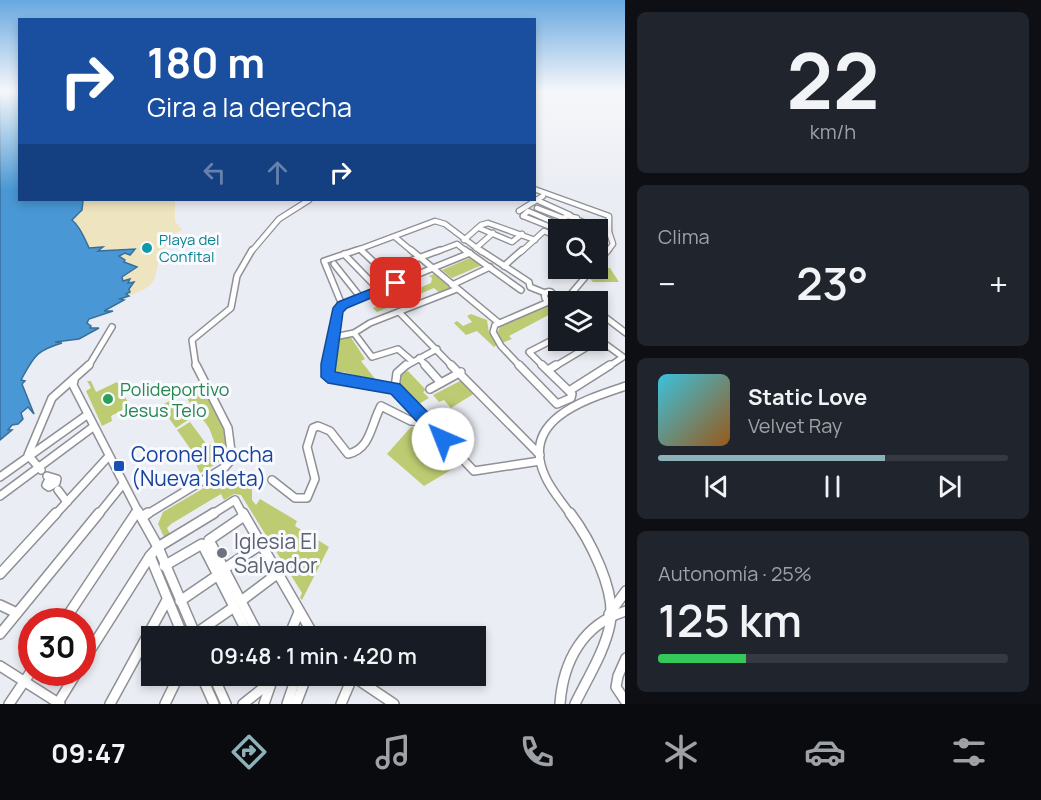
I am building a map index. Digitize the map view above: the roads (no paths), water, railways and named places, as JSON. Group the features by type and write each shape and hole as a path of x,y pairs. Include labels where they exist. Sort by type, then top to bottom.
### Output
{"street":[{"path":"536,190 609,216 609,232 614,244 608,251"},
{"path":"519,211 539,201 543,196"},
{"path":"73,608 140,514 225,467 232,459 228,429 193,356 192,340 202,329 224,316 231,307 237,276 255,248 284,214 303,207 308,201"},
{"path":"539,201 574,219"},
{"path":"537,207 566,219"},
{"path":"548,220 528,211 523,214 548,225"},
{"path":"563,218 571,216"},
{"path":"342,305 324,261 435,221 446,224 464,240 529,282 530,288 548,296"},
{"path":"476,248 492,233 508,229 515,223"},
{"path":"464,240 479,228 489,224 535,240"},
{"path":"479,228 512,242 522,234"},
{"path":"504,266 544,231 548,233"},
{"path":"395,237 499,323"},
{"path":"383,271 457,244 521,290"},
{"path":"360,249 396,283"},
{"path":"395,388 328,377 337,311 342,305 470,253"},
{"path":"344,254 379,290"},
{"path":"326,266 349,259"},
{"path":"334,264 361,297"},
{"path":"334,337 354,333 370,323 455,287 490,267"},
{"path":"573,291 584,279"},
{"path":"548,298 495,325 494,332 501,346 557,404 571,398 572,394 529,352 548,342"},
{"path":"399,312 461,372 540,458"},
{"path":"608,319 625,332"},
{"path":"28,455 52,398 86,370 112,327"},
{"path":"354,333 372,357 398,349 412,361"},
{"path":"569,391 623,357 608,346"},
{"path":"437,349 412,361 396,373 393,379 395,388 428,423 474,471 540,458"},
{"path":"548,370 579,351"},
{"path":"419,358 441,383"},
{"path":"430,389 461,372"},
{"path":"74,381 73,385 108,457 158,547 191,626"},
{"path":"575,704 611,623 601,571 580,528 545,476 540,458 545,432 562,412 625,386"},
{"path":"272,480 295,498 307,498 315,479 307,447 313,428 327,429 348,454 355,454 363,447 381,406 391,408 400,417 414,424 428,423"},
{"path":"0,477 87,415"},
{"path":"0,496 51,481 93,427"},
{"path":"28,455 67,502"},
{"path":"0,574 108,457"},
{"path":"0,634 123,484"},
{"path":"96,641 158,547 235,500 308,626"},
{"path":"244,516 209,540 245,626"},
{"path":"164,566 202,544 221,572"},
{"path":"180,601 260,545"},
{"path":"150,556 179,626"},
{"path":"207,626 277,574"},
{"path":"560,704 566,673 574,652 588,630 609,614 625,592"},
{"path":"110,704 167,600"},
{"path":"237,604 252,626"},
{"path":"0,605 17,613"},
{"path":"609,614 625,611"},
{"path":"295,626 299,612"},
{"path":"625,660 615,685 619,698 625,701"},
{"path":"0,666 18,677"},
{"path":"9,704 21,686"},
{"path":"32,686 59,703 69,686"},
{"path":"165,704 174,686"},
{"path":"206,686 214,704"},
{"path":"218,686 226,704"},
{"path":"243,704 262,686"},
{"path":"264,704 269,686"},
{"path":"287,704 293,686"},
{"path":"296,704 303,686"},
{"path":"341,704 348,686"},
{"path":"366,686 389,703"}],"water":[{"path":"0,125 18,125 18,201 83,201 82,210 72,220 80,229 89,248 103,247 98,251 135,249 130,255 125,253 119,256 125,260 124,262 137,267 122,277 123,281 130,279 128,283 134,282 129,289 130,292 126,294 129,296 120,299 124,300 104,311 113,311 89,319 87,323 91,326 90,328 99,328 79,339 55,342 62,343 36,356 21,380 25,381 22,384 34,414 28,407 21,413 23,419 18,424 12,425 8,430 12,430 0,440"}],"place":[{"name":"Playa del Confital","path":"147,248"},
{"name":"Polideportivo Jesus Telo","path":"108,399"},
{"name":"Coronel Rocha (Nueva Isleta)","path":"119,466"},
{"name":"Iglesia El Salvador","path":"222,553"}]}
